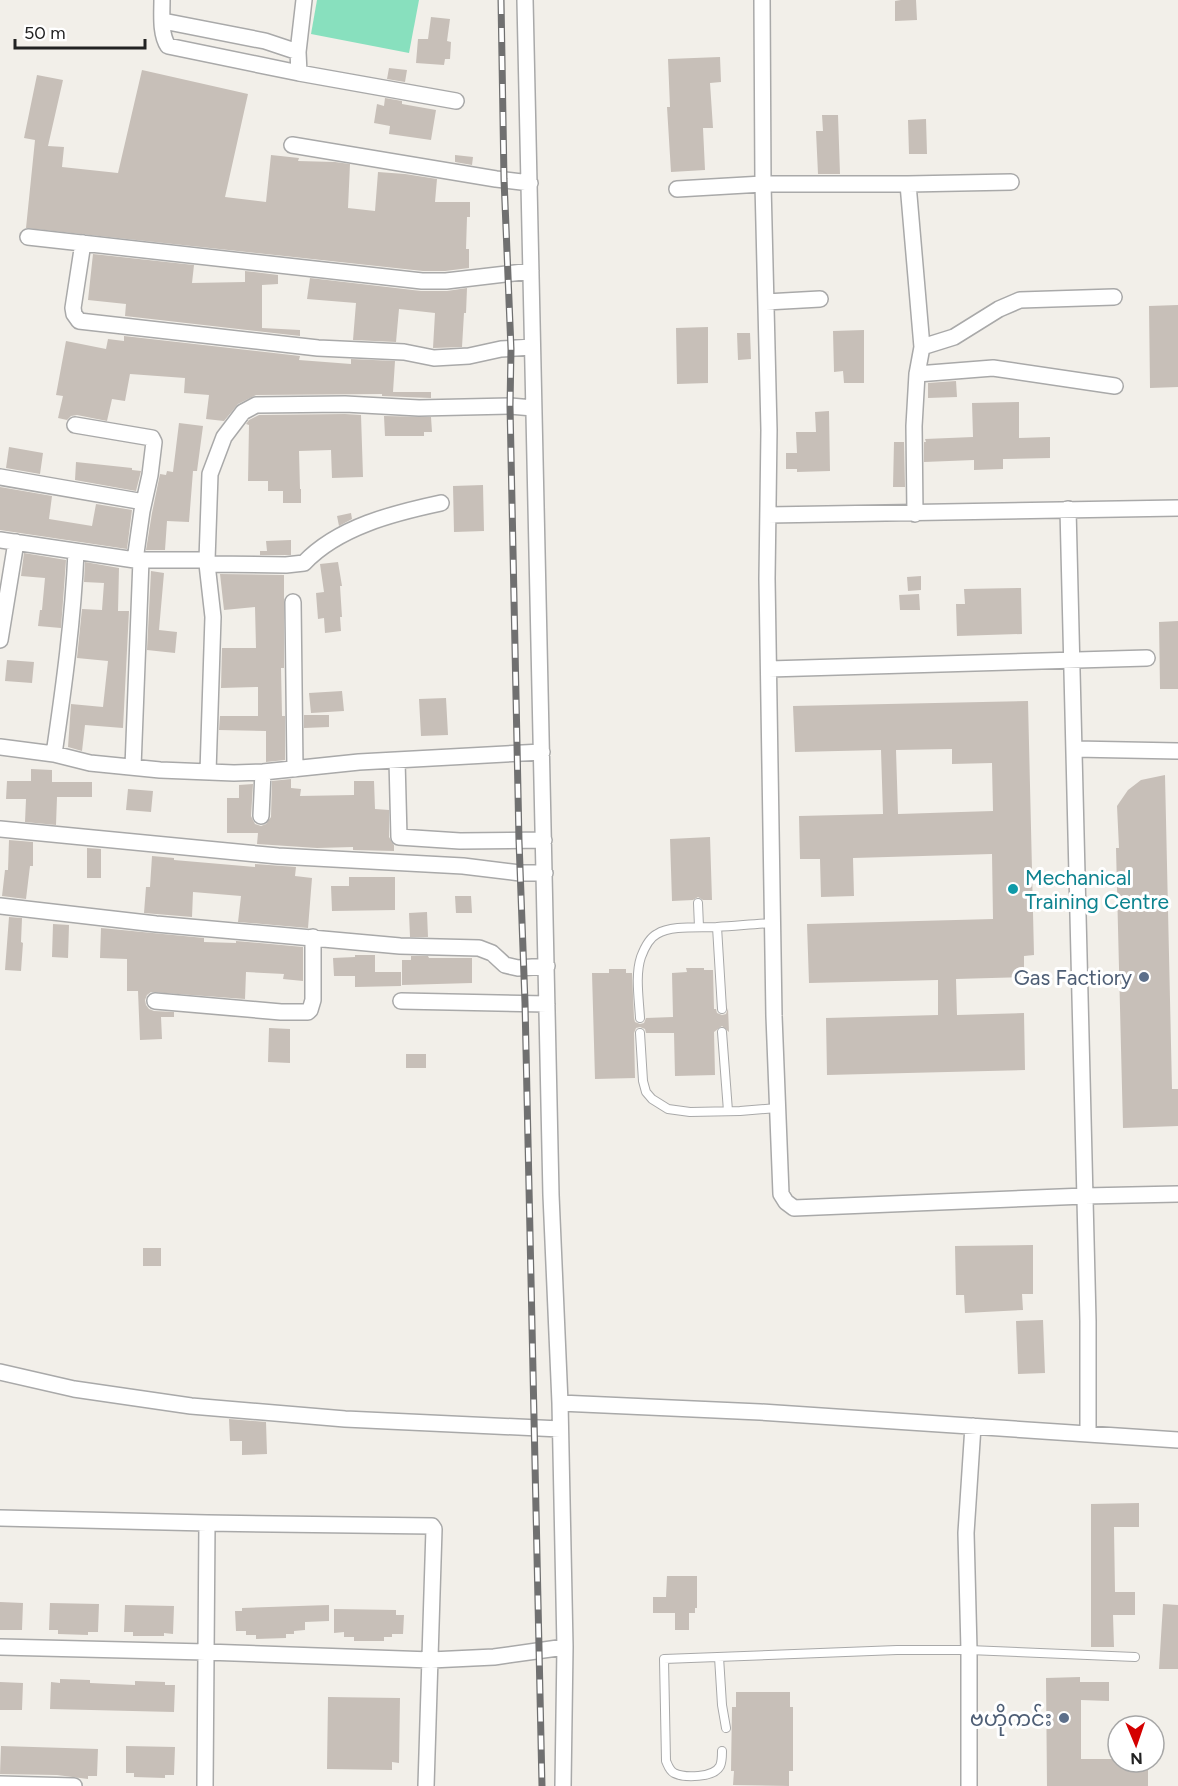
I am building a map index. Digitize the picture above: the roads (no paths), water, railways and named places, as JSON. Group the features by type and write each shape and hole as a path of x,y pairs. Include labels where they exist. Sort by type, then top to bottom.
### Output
{"street":[{"path":"162,0 163,34 168,46 299,73 456,101"},
{"path":"299,73 298,52 304,0"},
{"path":"525,0 551,1195 560,1403 565,1647 563,1786"},
{"path":"762,0 763,184 769,430 769,669 773,923 781,1194 794,1208 1178,1194"},
{"path":"163,21 265,41 298,52"},
{"path":"292,145 530,183"},
{"path":"677,189 763,184 1011,182"},
{"path":"908,184 922,347 916,374 915,514"},
{"path":"28,237 422,281 446,281 531,271"},
{"path":"83,243 73,308 79,321 318,348 404,352 434,358 469,356 501,349 532,347"},
{"path":"922,347 954,337 999,309 1020,300 1114,297"},
{"path":"766,302 820,299"},
{"path":"916,374 993,368 1115,386"},
{"path":"208,772 213,617 207,562 210,474 224,437 243,412 256,405 345,404 419,408 510,405 533,408"},
{"path":"75,425 152,438 155,447 144,502 138,560 133,768"},
{"path":"0,477 144,502"},
{"path":"0,540 138,560 286,565 304,563 325,545 380,518 441,503"},
{"path":"768,515 1178,508"},
{"path":"1068,509 1085,1196 1088,1434"},
{"path":"0,640 16,542"},
{"path":"54,754 68,664 74,606 76,552"},
{"path":"293,602 295,769"},
{"path":"769,669 1147,658"},
{"path":"0,747 54,754 90,763 208,772 263,772 397,760 542,752"},
{"path":"1075,749 1178,751"},
{"path":"397,760 399,863"},
{"path":"261,816 263,772"},
{"path":"0,829 278,856 545,873"},
{"path":"399,837 460,841 544,840"},
{"path":"0,906 156,924 400,946 479,948 492,953 505,965 518,968 547,966"},
{"path":"155,1001 281,1012 308,1012 313,1000 313,938"},
{"path":"401,1001 547,1004"},
{"path":"0,1372 86,1391 191,1406 345,1419 560,1429"},
{"path":"560,1403 748,1412 1178,1440"},
{"path":"969,1786 966,1533 973,1426"},
{"path":"0,1518 432,1526 434,1529 431,1660 426,1786"},
{"path":"205,1786 207,1523"},
{"path":"0,1647 431,1660 494,1657 565,1647"},
{"path":"0,1784 74,1786"}],"lane":[{"path":"698,903 699,927"},
{"path":"640,1018 641,958 650,940 656,934 699,927 773,923"},
{"path":"717,927 722,1009"},
{"path":"722,1032 728,1111"},
{"path":"640,1034 643,1081 646,1092 652,1099 669,1109 728,1111 777,1108"},
{"path":"722,1752 720,1766 716,1771 702,1776 685,1776 669,1768 666,1761 664,1659 897,1650 969,1650 1135,1657"},
{"path":"719,1657 726,1728"}],"railway":[{"path":"501,0 504,179 511,349 510,406 519,841 525,1003 542,1786"}],"place":[{"name":"Mechanical Training Centre","path":"1013,889"},
{"name":"Gas Factiory","path":"1144,977"},
{"name":"ဗဟိုကင်း","path":"1064,1718"}]}
